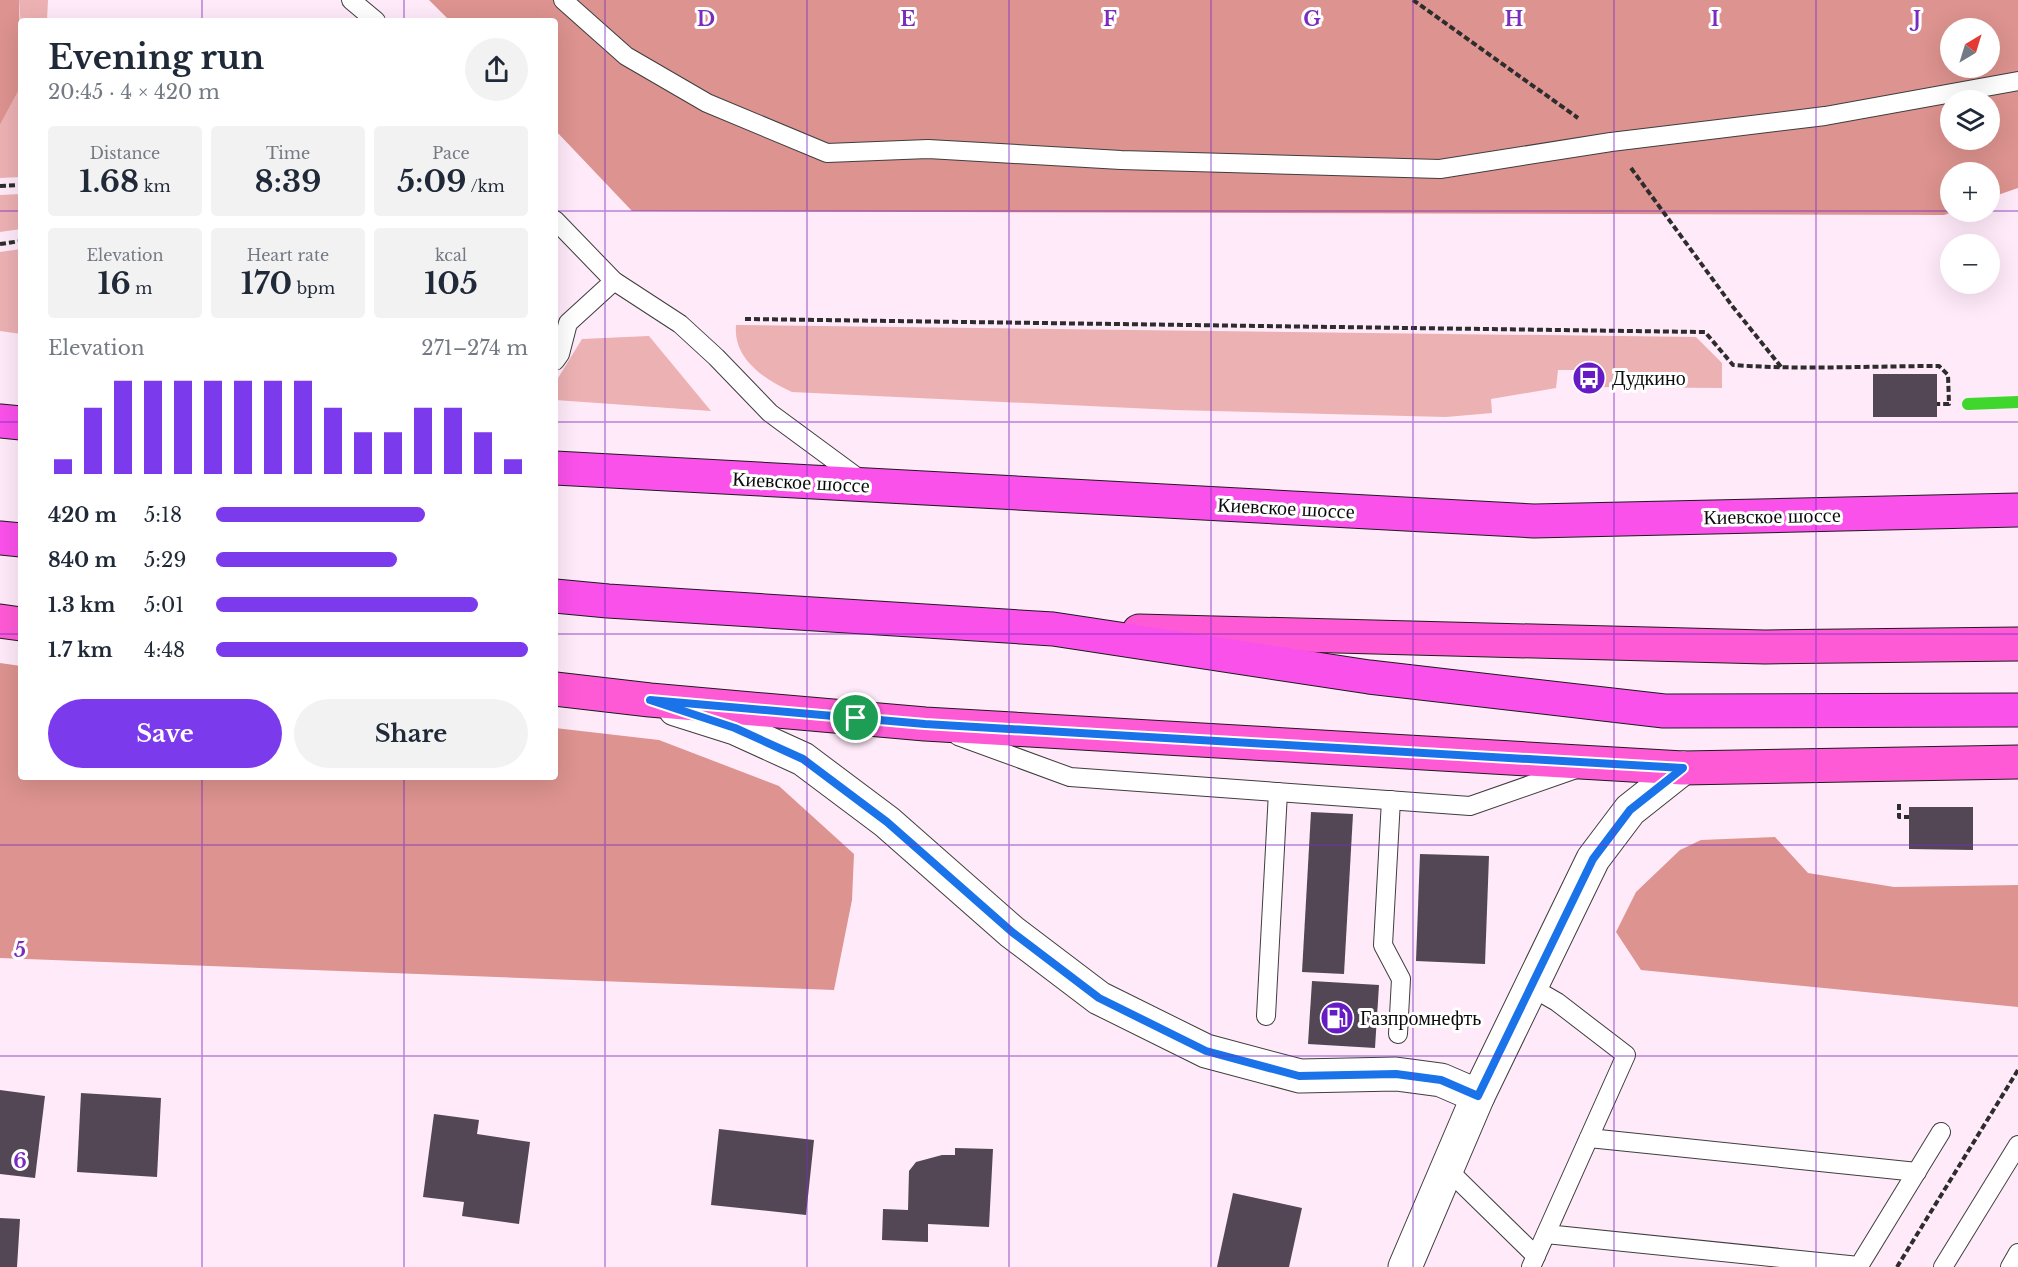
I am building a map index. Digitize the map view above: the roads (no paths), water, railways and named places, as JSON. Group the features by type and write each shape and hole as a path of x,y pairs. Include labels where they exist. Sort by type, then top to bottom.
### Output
{"highway":[{"path":"0,421 18,423"},
{"name":"Киевское шоссе","path":"558,468 1534,521 2018,510"},
{"path":"0,538 18,540"},
{"path":"558,596 1053,629 1369,677 1664,711 2018,710"}],"main road":[{"path":"0,621 18,624"},
{"path":"1053,629 1765,647 2018,644"},
{"path":"558,689 650,700 925,724 1683,768 2018,762"}],"street":[{"path":"650,700 735,728 803,759 887,822 1012,932 1099,998 1206,1051 1299,1076 1396,1074 1441,1080 1478,1096"},
{"path":"1405,1267 1478,1096 1593,859 1630,810 1683,768"}],"lane":[{"path":"351,0 372,18"},
{"path":"564,0 626,56 707,103 827,153 928,149 1121,160 1440,169 1611,142 1824,116 2018,81"},
{"path":"558,223 614,281 680,324 716,357 770,413 868,486"},
{"path":"558,357 568,323 614,281"},
{"path":"925,724 1070,777 1470,806 1595,762"},
{"path":"1266,1016 1278,792"},
{"path":"1391,800 1383,945 1401,979 1398,1034"},
{"path":"1446,1168 1533,1261 1626,1056 1557,1002 1531,987"},
{"path":"1546,1234 1859,1266 1941,1132"},
{"path":"1589,1138 1917,1172"},
{"path":"1943,1267 2018,1145"},
{"path":"2010,1267 2018,1253"}],"waterway":[{"path":"1968,404 2018,402"}],"place":[{"name":"Дудкино","path":"1589,378"},
{"name":"Газпромнефть","path":"1337,1018"}]}
